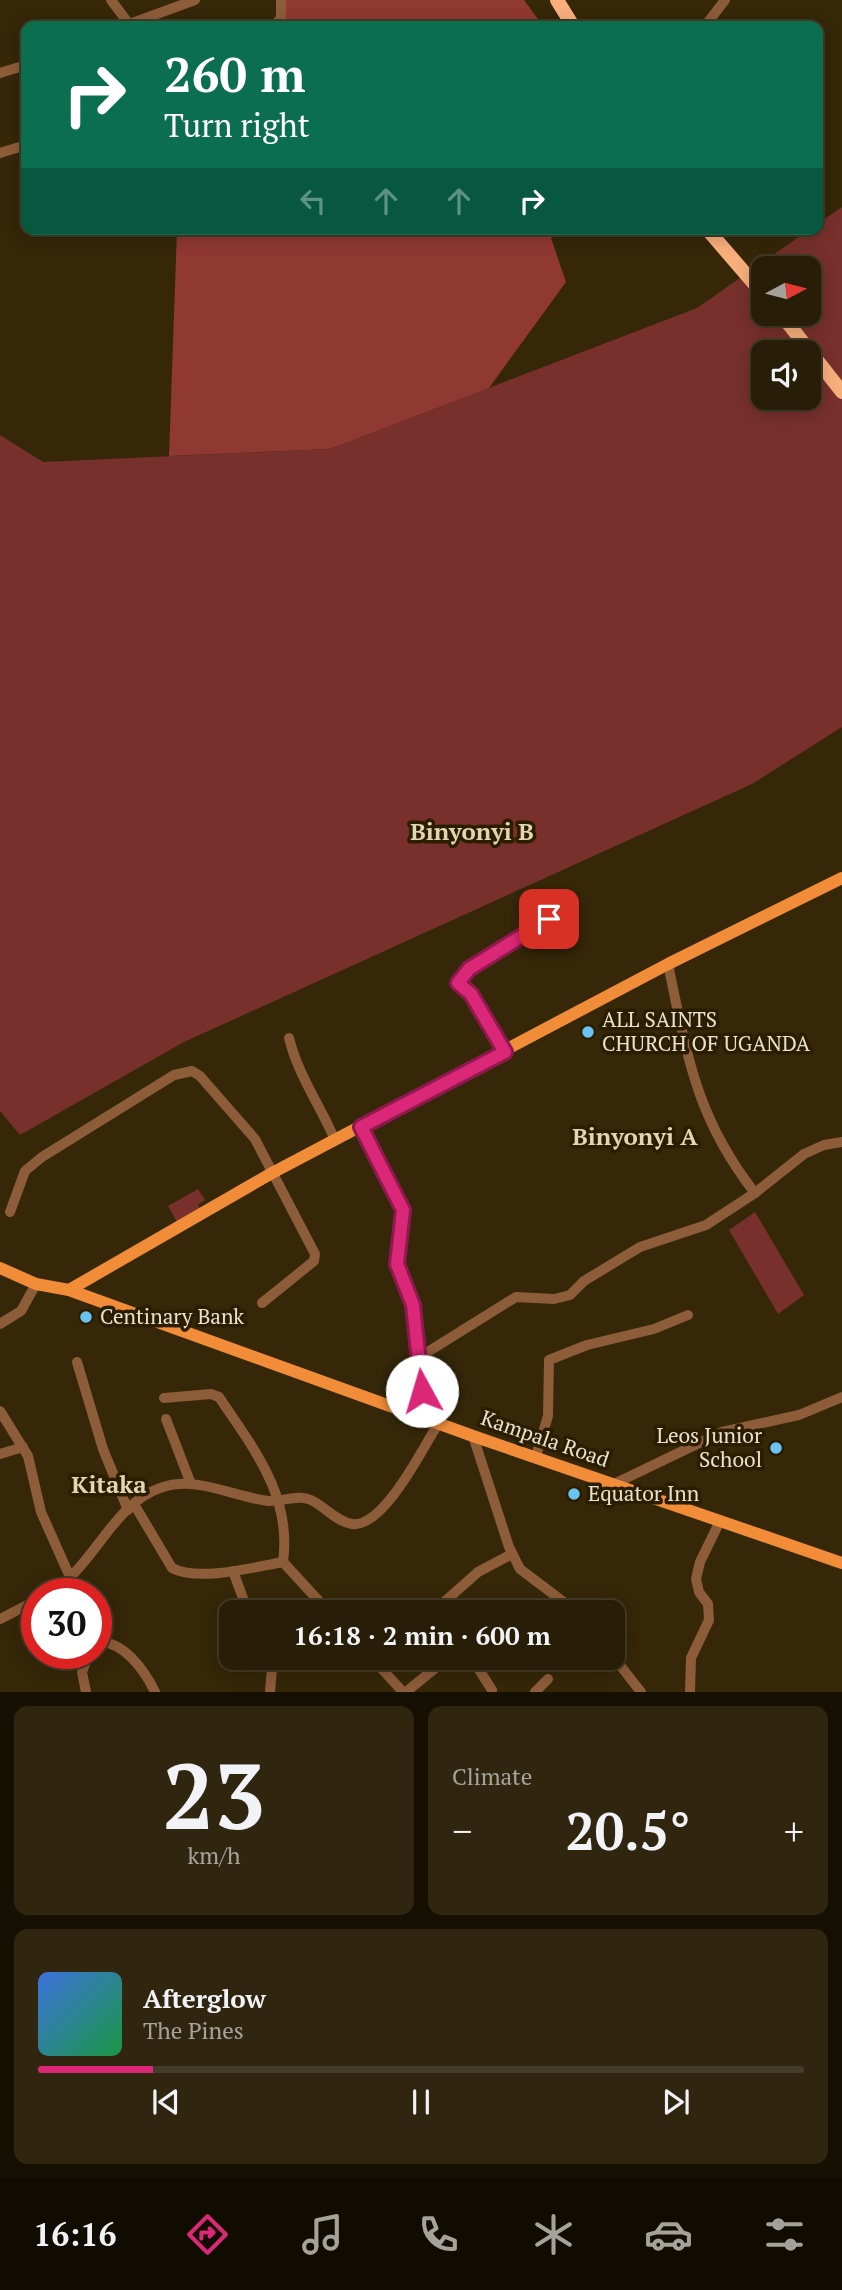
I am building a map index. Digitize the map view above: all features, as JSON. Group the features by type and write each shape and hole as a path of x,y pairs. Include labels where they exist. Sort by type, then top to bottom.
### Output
{"highway":[{"path":"557,0 570,21"},
{"path":"712,235 751,280"},
{"path":"790,326 842,392"}],"main road":[{"path":"69,1290 272,1173 668,964 842,878"},
{"name":"Kampala Road","path":"0,1268 36,1284 69,1290 473,1436 842,1563"}],"street":[{"path":"111,0 124,21"},
{"path":"137,21 195,0"},
{"path":"278,21 281,18 281,0"},
{"path":"709,21 725,0"},
{"path":"0,73 21,67"},
{"path":"0,153 21,147"},
{"path":"505,1052 471,994 458,983 469,969 549,919"},
{"path":"668,964 695,1087 725,1153 755,1193"},
{"path":"289,1038 304,1072 304,1082 319,1103 335,1140"},
{"path":"10,1212 21,1177 42,1157 183,1072 192,1071 200,1076 250,1131 316,1254 315,1258 262,1303"},
{"path":"361,1127 403,1210 397,1264 413,1305 422,1391 411,1413"},
{"path":"418,1358 516,1297 555,1299 570,1295 584,1281 640,1247 706,1225 755,1193 804,1154 824,1145 842,1142"},
{"path":"0,1324 22,1311 36,1284"},
{"path":"536,1456 548,1416 549,1360 587,1345 654,1329 688,1315"},
{"path":"77,1362 98,1435 131,1507 172,1568 180,1572 233,1571 283,1562"},
{"path":"164,1398 211,1394 219,1397 266,1469 279,1501 286,1534 283,1562 318,1600"},
{"path":"615,1483 722,1432 799,1415 842,1397"},
{"path":"0,1411 23,1447 41,1512 70,1577 131,1507 157,1489 191,1484 279,1501 310,1499 349,1524 365,1522 391,1500 439,1422"},
{"path":"166,1419 191,1484"},
{"path":"473,1436 512,1554 520,1570 561,1600"},
{"path":"0,1454 23,1447"},
{"path":"690,1692 691,1658 709,1620 708,1604 699,1592 696,1579 700,1562 720,1521"},
{"path":"446,1600 478,1572 512,1554"},
{"path":"233,1571 244,1600"},
{"path":"0,1619 21,1608"},
{"path":"112,1645 128,1654 155,1692"},
{"path":"83,1669 86,1692"},
{"path":"270,1692 272,1670"},
{"path":"386,1670 405,1692 433,1670"},
{"path":"479,1670 492,1690"},
{"path":"624,1670 641,1692"},
{"path":"536,1692 548,1679"}],"shaded area":[{"path":"286,0 524,0 539,21 283,21"},
{"path":"842,207 842,727 752,784 184,1042 20,1135 0,1111 0,435 43,462 330,449 697,308 751,270 751,326 821,326 821,256 771,256 801,235 823,235 823,220"},
{"path":"177,235 559,235 551,238 566,282 489,388 330,449 169,456"},
{"path":"198,1189 205,1200 198,1205 200,1209 177,1222 168,1206"},
{"path":"755,1212 804,1295 778,1314 729,1230"}],"place":[{"name":"ALL SAINTS CHURCH OF UGANDA","path":"588,1032"},
{"name":"Centinary Bank","path":"86,1317"},
{"name":"Leos Junior School","path":"776,1448"},
{"name":"Equator Inn","path":"574,1494"}],"district":[{"name":"Binyonyi B","path":"472,832"},
{"name":"Binyonyi A","path":"635,1137"},
{"name":"Kitaka","path":"109,1485"}],"route":[{"path":"422,1391 413,1305 397,1264 403,1210 361,1127 505,1052 472,1001 471,994 458,983 460,977 477,963 524,937 549,919"}]}
